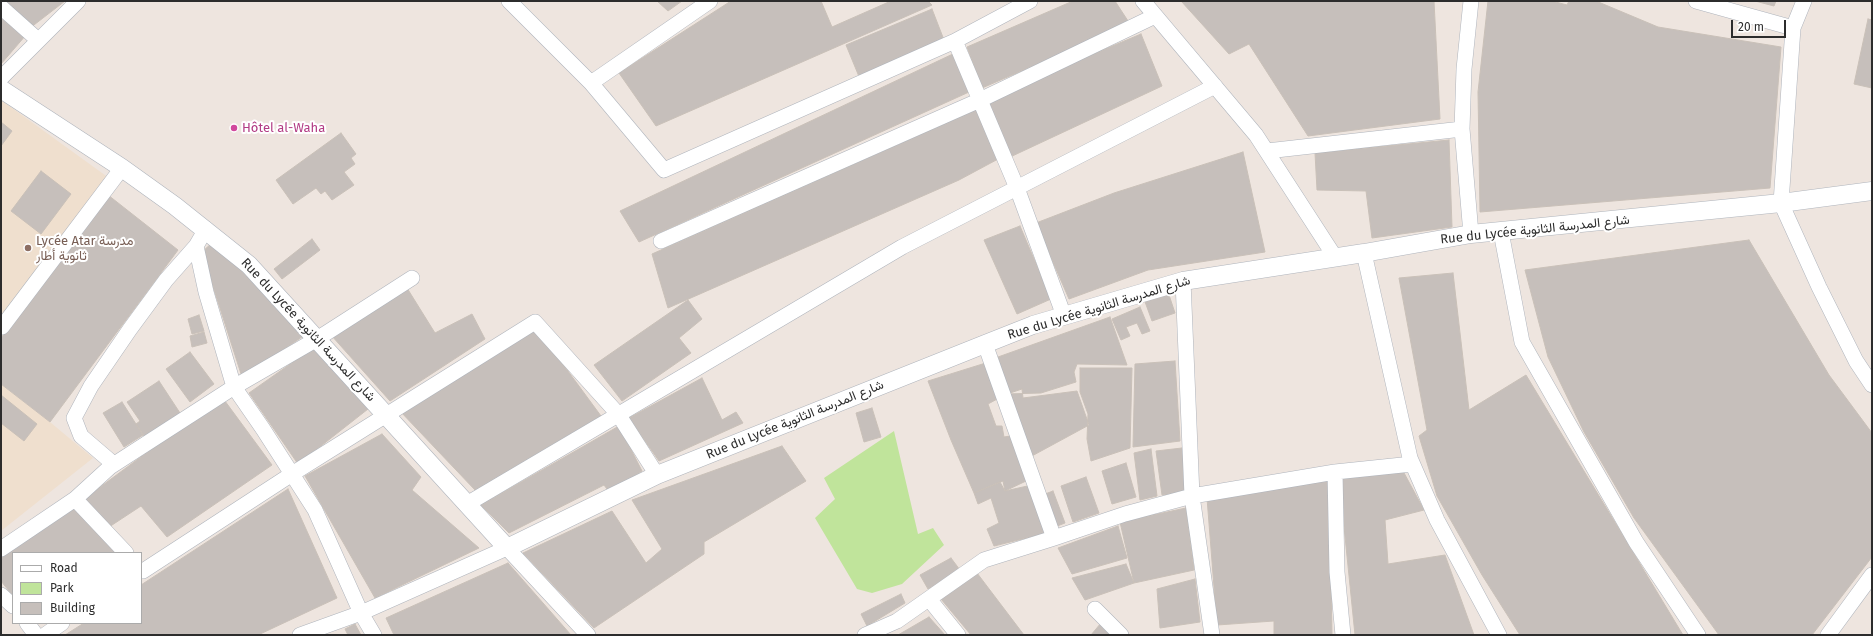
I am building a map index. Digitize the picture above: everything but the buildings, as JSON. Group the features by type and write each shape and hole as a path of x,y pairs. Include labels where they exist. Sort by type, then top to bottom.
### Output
{"street":[{"path":"1,78 78,1"},
{"path":"509,1 591,83 664,170 955,41 1030,1"},
{"path":"591,83 710,1"},
{"path":"1143,1 1256,136 1336,257"},
{"path":"1471,1 1464,69 1462,129 1471,234"},
{"path":"1696,1 1792,28"},
{"path":"1804,1 1792,28 1781,203 1850,348 1872,385"},
{"path":"1,7 38,40"},
{"path":"661,241 980,100 1156,16"},
{"path":"955,41 1017,188 1064,316"},
{"path":"467,504 902,247 1215,86"},
{"name":"Rue du Lycée شارع المدرسة الثانوية","path":"1,89 122,168 206,229 249,264 387,414 507,548"},
{"path":"1267,151 1462,129"},
{"path":"2,327 122,168"},
{"name":"Rue du Lycée شارع المدرسة الثانوية","path":"300,635 361,613 507,548 657,475 1033,326 1183,281 1364,253 1471,234 1781,203 1872,191"},
{"path":"110,467 109,460 81,436 74,418 91,386 130,329 166,280 196,246 206,229"},
{"path":"1501,232 1522,342 1636,542 1698,635"},
{"path":"196,246 206,292 234,387 315,510 361,613 374,635"},
{"path":"1364,253 1412,464 1437,520 1495,634"},
{"path":"1,550 75,499 110,467 234,387 317,339 412,278"},
{"path":"1183,281 1192,496 1212,635"},
{"path":"142,570 535,322 618,414 657,475"},
{"path":"985,344 1054,538"},
{"path":"865,635 897,621 984,560 1125,514 1192,496 1335,472 1412,464"},
{"path":"1335,472 1338,572 1343,635"},
{"path":"75,499 125,552"},
{"path":"507,548 588,635"},
{"path":"1828,635 1872,575"},
{"path":"1,595 12,605"},
{"path":"929,599 958,635"},
{"path":"1095,609 1121,635"},
{"path":"28,624 36,635"},
{"path":"45,635 61,624"}],"shaded area":[{"name":"Lycée Atar مدرسة ثانوية أطار","path":"1,100 109,178 1,318"},
{"path":"1,384 93,458 1,531"}],"green space":[{"path":"894,431 918,534 933,528 944,545 902,584 872,593 857,589 815,518 835,499 824,478"}],"place":[{"name":"Hôtel al-Waha","path":"234,128"},
{"name":"Lycée Atar مدرسة ثانوية أطار","path":"28,248"}]}
